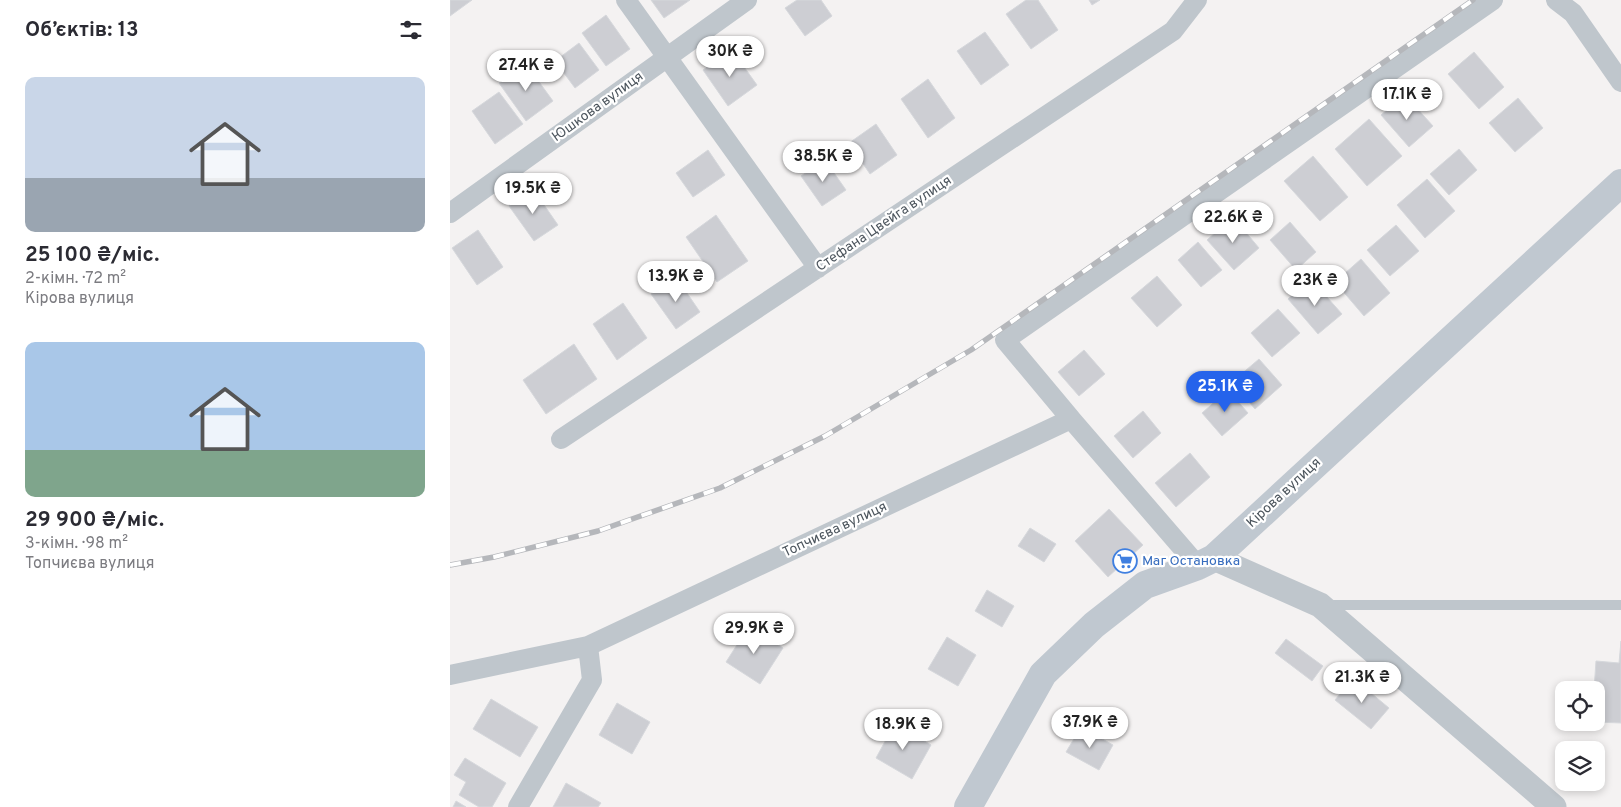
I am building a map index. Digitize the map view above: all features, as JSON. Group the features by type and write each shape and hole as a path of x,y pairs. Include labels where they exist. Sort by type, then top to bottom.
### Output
{"main road":[{"name":"Кірова вулиця","path":"968,807 1044,674 1094,625 1145,585 1206,562 1621,183"}],"street":[{"path":"626,0 818,268"},
{"name":"Юшкова вулиця","path":"450,213 746,0"},
{"name":"Стефана Цвейга вулиця","path":"561,439 1173,31 1197,0"},
{"path":"1493,0 1005,340 1070,419 1206,562 1320,605 1554,807"},
{"path":"1556,0 1573,13 1621,82"},
{"name":"Топчиєва вулиця","path":"450,675 588,646 1070,419"},
{"path":"518,807 592,680 588,646"}],"lane":[{"path":"1320,605 1621,605"}],"building":[{"path":"450,0 472,0 450,16"},
{"path":"651,0 690,0 664,18"},
{"path":"797,0 821,0 832,16 805,36 785,8"},
{"path":"1026,0 1038,0 1058,30 1031,49 1006,14"},
{"path":"1089,0 1100,0 1092,5"},
{"path":"606,15 630,49 606,66 582,33"},
{"path":"985,32 1009,65 981,85 957,51"},
{"path":"579,43 599,70 575,88 555,61"},
{"path":"732,50 757,85 728,106 703,70"},
{"path":"1474,52 1504,87 1479,109 1448,74"},
{"path":"526,64 553,101 526,121 499,83"},
{"path":"928,79 955,118 928,138 901,99"},
{"path":"499,92 523,124 495,144 472,111"},
{"path":"1405,95 1433,126 1409,147 1381,115"},
{"path":"1518,98 1543,128 1515,152 1489,123"},
{"path":"1369,119 1402,156 1367,186 1335,149"},
{"path":"876,124 897,155 870,174 849,143"},
{"path":"1459,149 1477,170 1449,195 1430,174"},
{"path":"708,150 725,175 693,197 676,173"},
{"path":"1313,156 1348,197 1320,221 1284,181"},
{"path":"825,160 846,190 822,206 801,176"},
{"path":"1427,179 1455,211 1425,238 1397,205"},
{"path":"533,189 558,225 534,241 509,206"},
{"path":"716,215 748,261 717,282 686,237"},
{"path":"1233,217 1259,248 1234,270 1207,240"},
{"path":"1290,222 1316,252 1296,270 1270,240"},
{"path":"1396,225 1419,251 1390,276 1367,250"},
{"path":"478,230 503,267 477,285 452,248"},
{"path":"1198,242 1222,270 1201,287 1178,260"},
{"path":"1361,259 1390,293 1364,316 1335,282"},
{"path":"1157,276 1182,305 1157,327 1131,298"},
{"path":"676,277 700,312 676,329 651,294"},
{"path":"1311,279 1342,314 1318,334 1288,299"},
{"path":"623,303 647,338 617,360 593,324"},
{"path":"1278,309 1300,333 1272,357 1251,333"},
{"path":"574,344 597,379 546,414 523,380"},
{"path":"1084,350 1105,374 1079,396 1058,372"},
{"path":"1259,359 1282,385 1255,409 1232,382"},
{"path":"1228,390 1248,413 1222,436 1202,413"},
{"path":"1143,411 1161,433 1133,458 1114,436"},
{"path":"1190,453 1210,477 1176,507 1155,483"},
{"path":"1109,509 1143,545 1108,577 1075,541"},
{"path":"1030,528 1056,544 1044,562 1018,546"},
{"path":"987,590 1014,606 1002,627 975,611"},
{"path":"749,626 783,648 760,684 726,662"},
{"path":"947,637 976,655 958,686 928,669"},
{"path":"1286,639 1323,666 1312,681 1275,653"},
{"path":"1621,641 1621,723 1605,722 1605,681 1595,681 1596,661 1619,663"},
{"path":"1353,678 1389,708 1371,729 1335,700"},
{"path":"491,699 538,727 520,757 473,729"},
{"path":"617,703 650,722 632,754 599,735"},
{"path":"895,723 931,745 912,779 876,758"},
{"path":"1081,727 1113,745 1099,770 1066,752"},
{"path":"465,758 506,783 492,807 479,807 459,795 466,782 454,775"},
{"path":"566,783 601,803 598,807 553,807"},
{"path":"456,801 466,807 453,807"}],"railway":[{"path":"450,565 494,557 598,531 720,488 825,436 971,350 1473,0"}],"place":[{"name":"Маг Остановка","path":"1125,561"}]}
